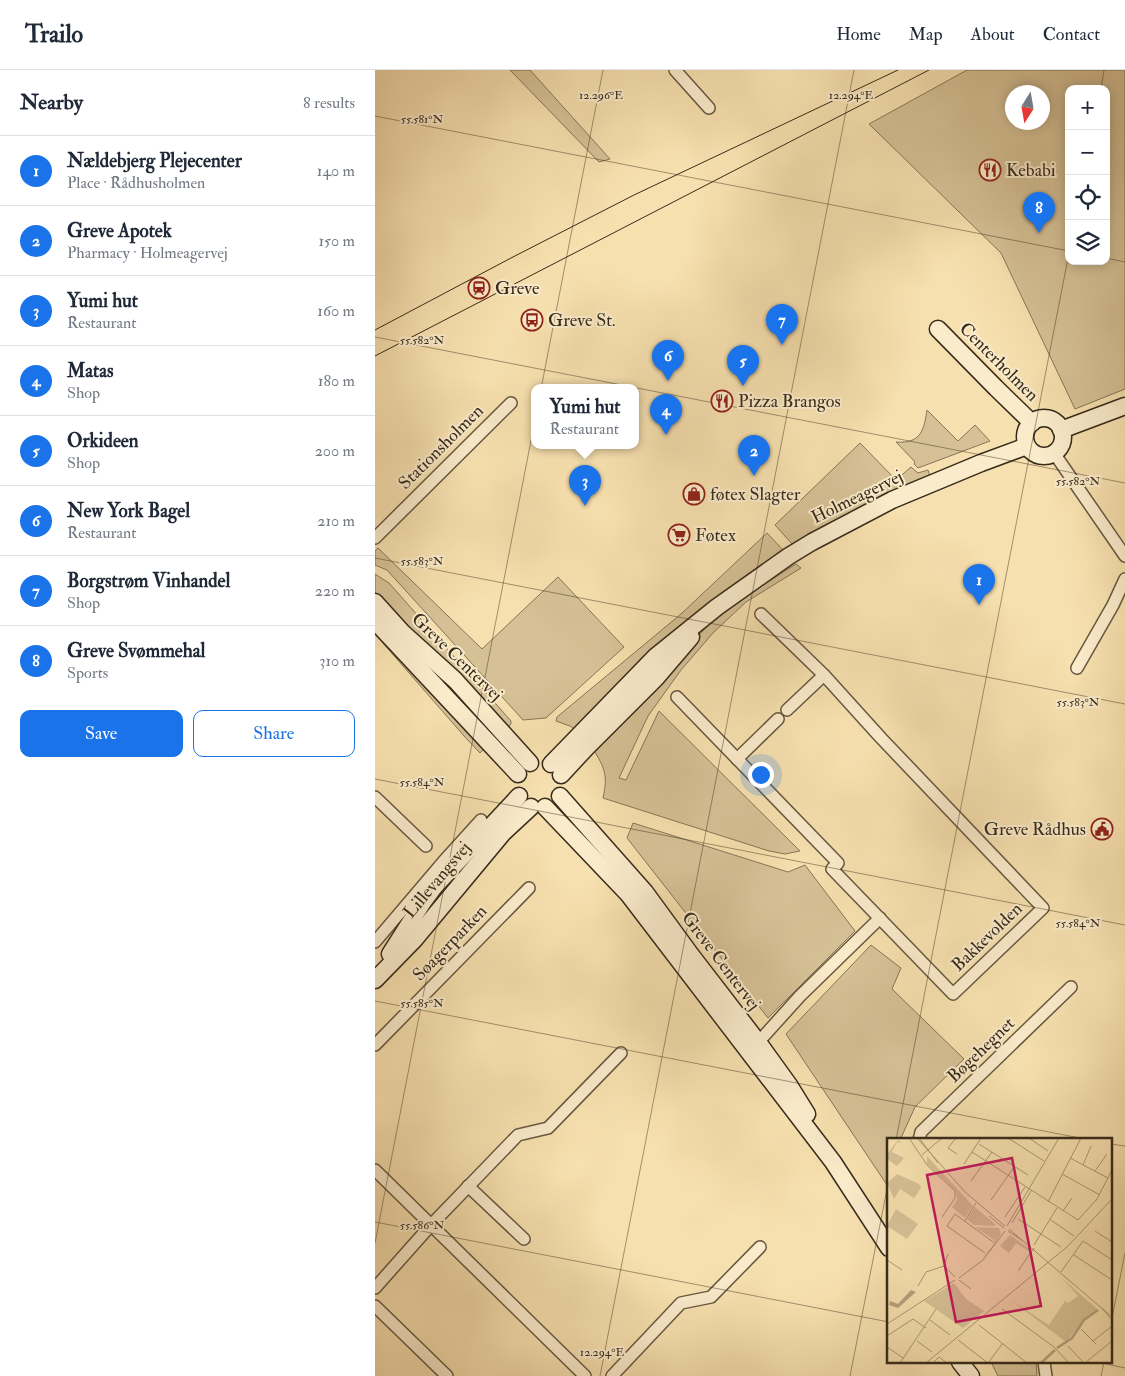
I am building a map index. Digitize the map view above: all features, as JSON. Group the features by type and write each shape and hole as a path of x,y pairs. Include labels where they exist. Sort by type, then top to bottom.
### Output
{"street":[{"path":"675,70 709,108"},
{"name":"Centerholmen","path":"938,329 1032,423"},
{"name":"Stationsholmen","path":"375,538 511,403"},
{"path":"1061,430 1125,406"},
{"path":"1038,420 1052,420 1061,430 1062,443 1054,453 1048,456 1036,454 1027,446 1025,434 1032,423 1038,420"},
{"name":"Holmeagervej","path":"556,770 655,657 717,607 789,556 885,504 981,463 1027,446"},
{"path":"1054,453 1125,556"},
{"path":"1077,668 1125,580"},
{"name":"Greve Centervej","path":"375,602 403,633 455,680 524,768"},
{"name":"Bakkevolden","path":"677,697 838,863 832,869 953,994 1043,908 824,675 761,614"},
{"name":"Greve Centervej","path":"375,621 524,768"},
{"path":"787,710 824,675"},
{"path":"737,759 778,719"},
{"path":"537,761 544,762 556,770 563,782 560,796 556,801 538,807 524,802 516,789 516,781 524,768 537,761"},
{"name":"Lillevangsvej","path":"375,976 435,886 519,796"},
{"name":"Greve Centervej","path":"560,796 645,892 833,1162 887,1245"},
{"path":"375,797 426,846"},
{"name":"Greve Centervej","path":"538,807 628,894 753,1047"},
{"name":"Lillevangsvej","path":"375,980 415,939 503,833 538,807"},
{"name":"Lillevangsvej","path":"375,942 481,820"},
{"name":"Søagerparken","path":"375,1045 529,888"},
{"path":"753,1047 800,996 880,918"},
{"name":"Bøgehegnet","path":"920,1138 921,1132 1071,987"},
{"path":"375,1288 431,1225 518,1135 548,1128 621,1053"},
{"path":"375,1170 585,1376"},
{"path":"468,1186 524,1239"},
{"path":"611,1376 681,1303 711,1297 759,1247"},
{"path":"375,1306 447,1376"},
{"path":"961,1364 966,1376"},
{"path":"962,1364 971,1376"}],"shaded area":[{"path":"510,70 530,70 610,159 599,162"},
{"path":"967,70 1125,70 1125,389 1075,409 1001,253 869,124"},
{"path":"927,410 958,441 975,425 990,441 918,468 914,464 915,462 896,442 911,441 920,434"},
{"path":"860,443 896,480 911,467 918,473 928,470 930,476 793,545 775,525"},
{"path":"767,533 784,551 726,590 670,634 636,666 577,731 570,726 556,721 557,717 681,614"},
{"path":"378,548 482,649 558,577 624,647 546,718 523,720 387,570 375,565 375,551"},
{"path":"796,564 801,568 746,602 713,633 681,670 648,716 619,778 626,780 659,711 800,851 785,854 769,851 603,798 604,772 593,749 713,620"},
{"path":"375,574 389,583 511,721 511,724 505,730 375,596"},
{"path":"375,626 488,745 480,753 375,634"},
{"path":"633,823 788,872 805,865 855,931 768,1018 627,838"},
{"path":"871,945 901,968 892,989 964,1059 915,1107 901,1138 887,1138 887,1185 786,1034"},
{"path":"992,1364 1036,1364 1037,1376 998,1376"}],"tram line":[{"path":"375,330 634,195 898,70"},
{"path":"375,356 929,70"}],"place":[{"name":"Kebabi","path":"990,170"},
{"name":"Greve Svømmehal","path":"1039,233"},
{"name":"Greve","path":"479,288"},
{"name":"Greve St.","path":"532,320"},
{"name":"Borgstrøm Vinhandel","path":"782,345"},
{"name":"New York Bagel","path":"668,381"},
{"name":"Orkideen","path":"743,386"},
{"name":"Pizza Brangos","path":"722,401"},
{"name":"Matas","path":"666,435"},
{"name":"Greve Apotek","path":"754,476"},
{"name":"føtex Slagter","path":"694,494"},
{"name":"Yumi hut","path":"585,506"},
{"name":"Føtex","path":"679,535"},
{"name":"Nældebjerg Plejecenter","path":"979,605"},
{"name":"Greve Rådhus","path":"1102,829"}]}
